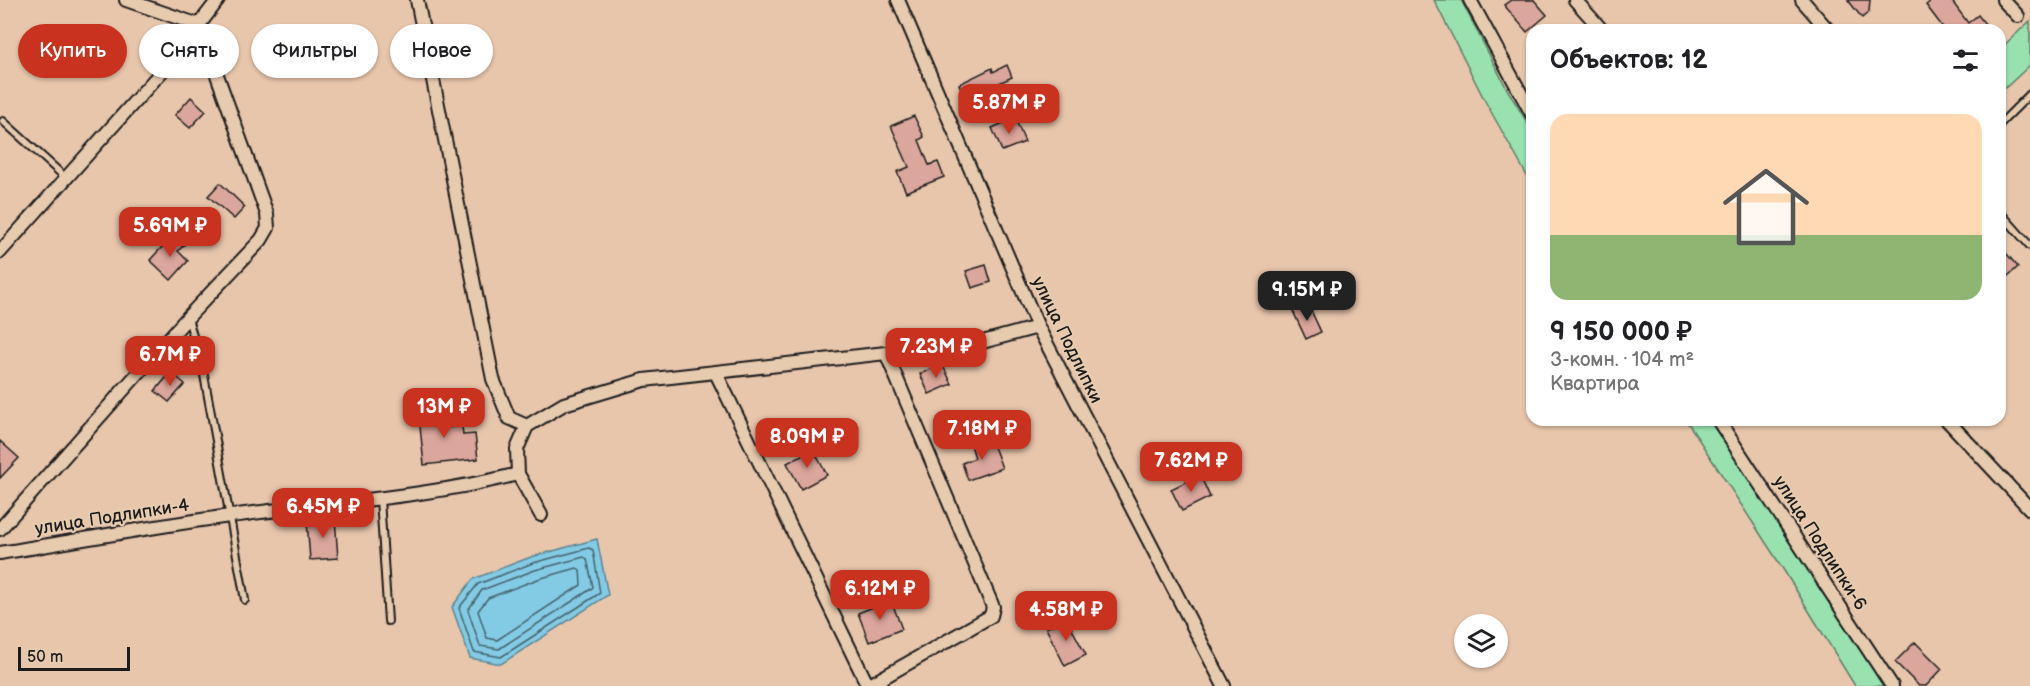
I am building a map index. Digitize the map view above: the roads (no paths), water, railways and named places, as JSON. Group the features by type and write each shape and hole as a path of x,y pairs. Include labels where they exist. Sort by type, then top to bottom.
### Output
{"street":[{"path":"126,0 196,24"},
{"path":"200,24 218,0"},
{"path":"417,0 492,379 509,418 527,426"},
{"name":"улица Подлипки","path":"898,0 1038,327 1224,686"},
{"path":"1470,0 1526,103"},
{"path":"1575,0 1597,24"},
{"path":"1802,0 1823,24"},
{"path":"2003,0 2018,16"},
{"path":"0,252 156,78"},
{"name":"улица Подлипки-4","path":"0,529 188,317 261,240 268,228 267,214 218,78"},
{"path":"541,515 519,474 517,449 527,426 564,404 644,380 886,353 964,347 1038,327"},
{"path":"716,373 868,686 991,616 993,607 886,353"},
{"name":"улица Подлипки-6","path":"1722,426 1892,686"},
{"path":"1953,426 2030,509"},
{"name":"улица Подлипки-4","path":"0,553 230,516 380,499 482,483 519,474"}],"lane":[{"path":"2006,118 2030,94"},
{"path":"3,121 66,178"},
{"path":"2006,219 2030,246"},
{"path":"188,317 204,375 244,600"},
{"path":"380,499 388,621"}],"water":[{"path":"597,539 608,595 501,664 470,658 452,607 473,579 531,557"}]}
